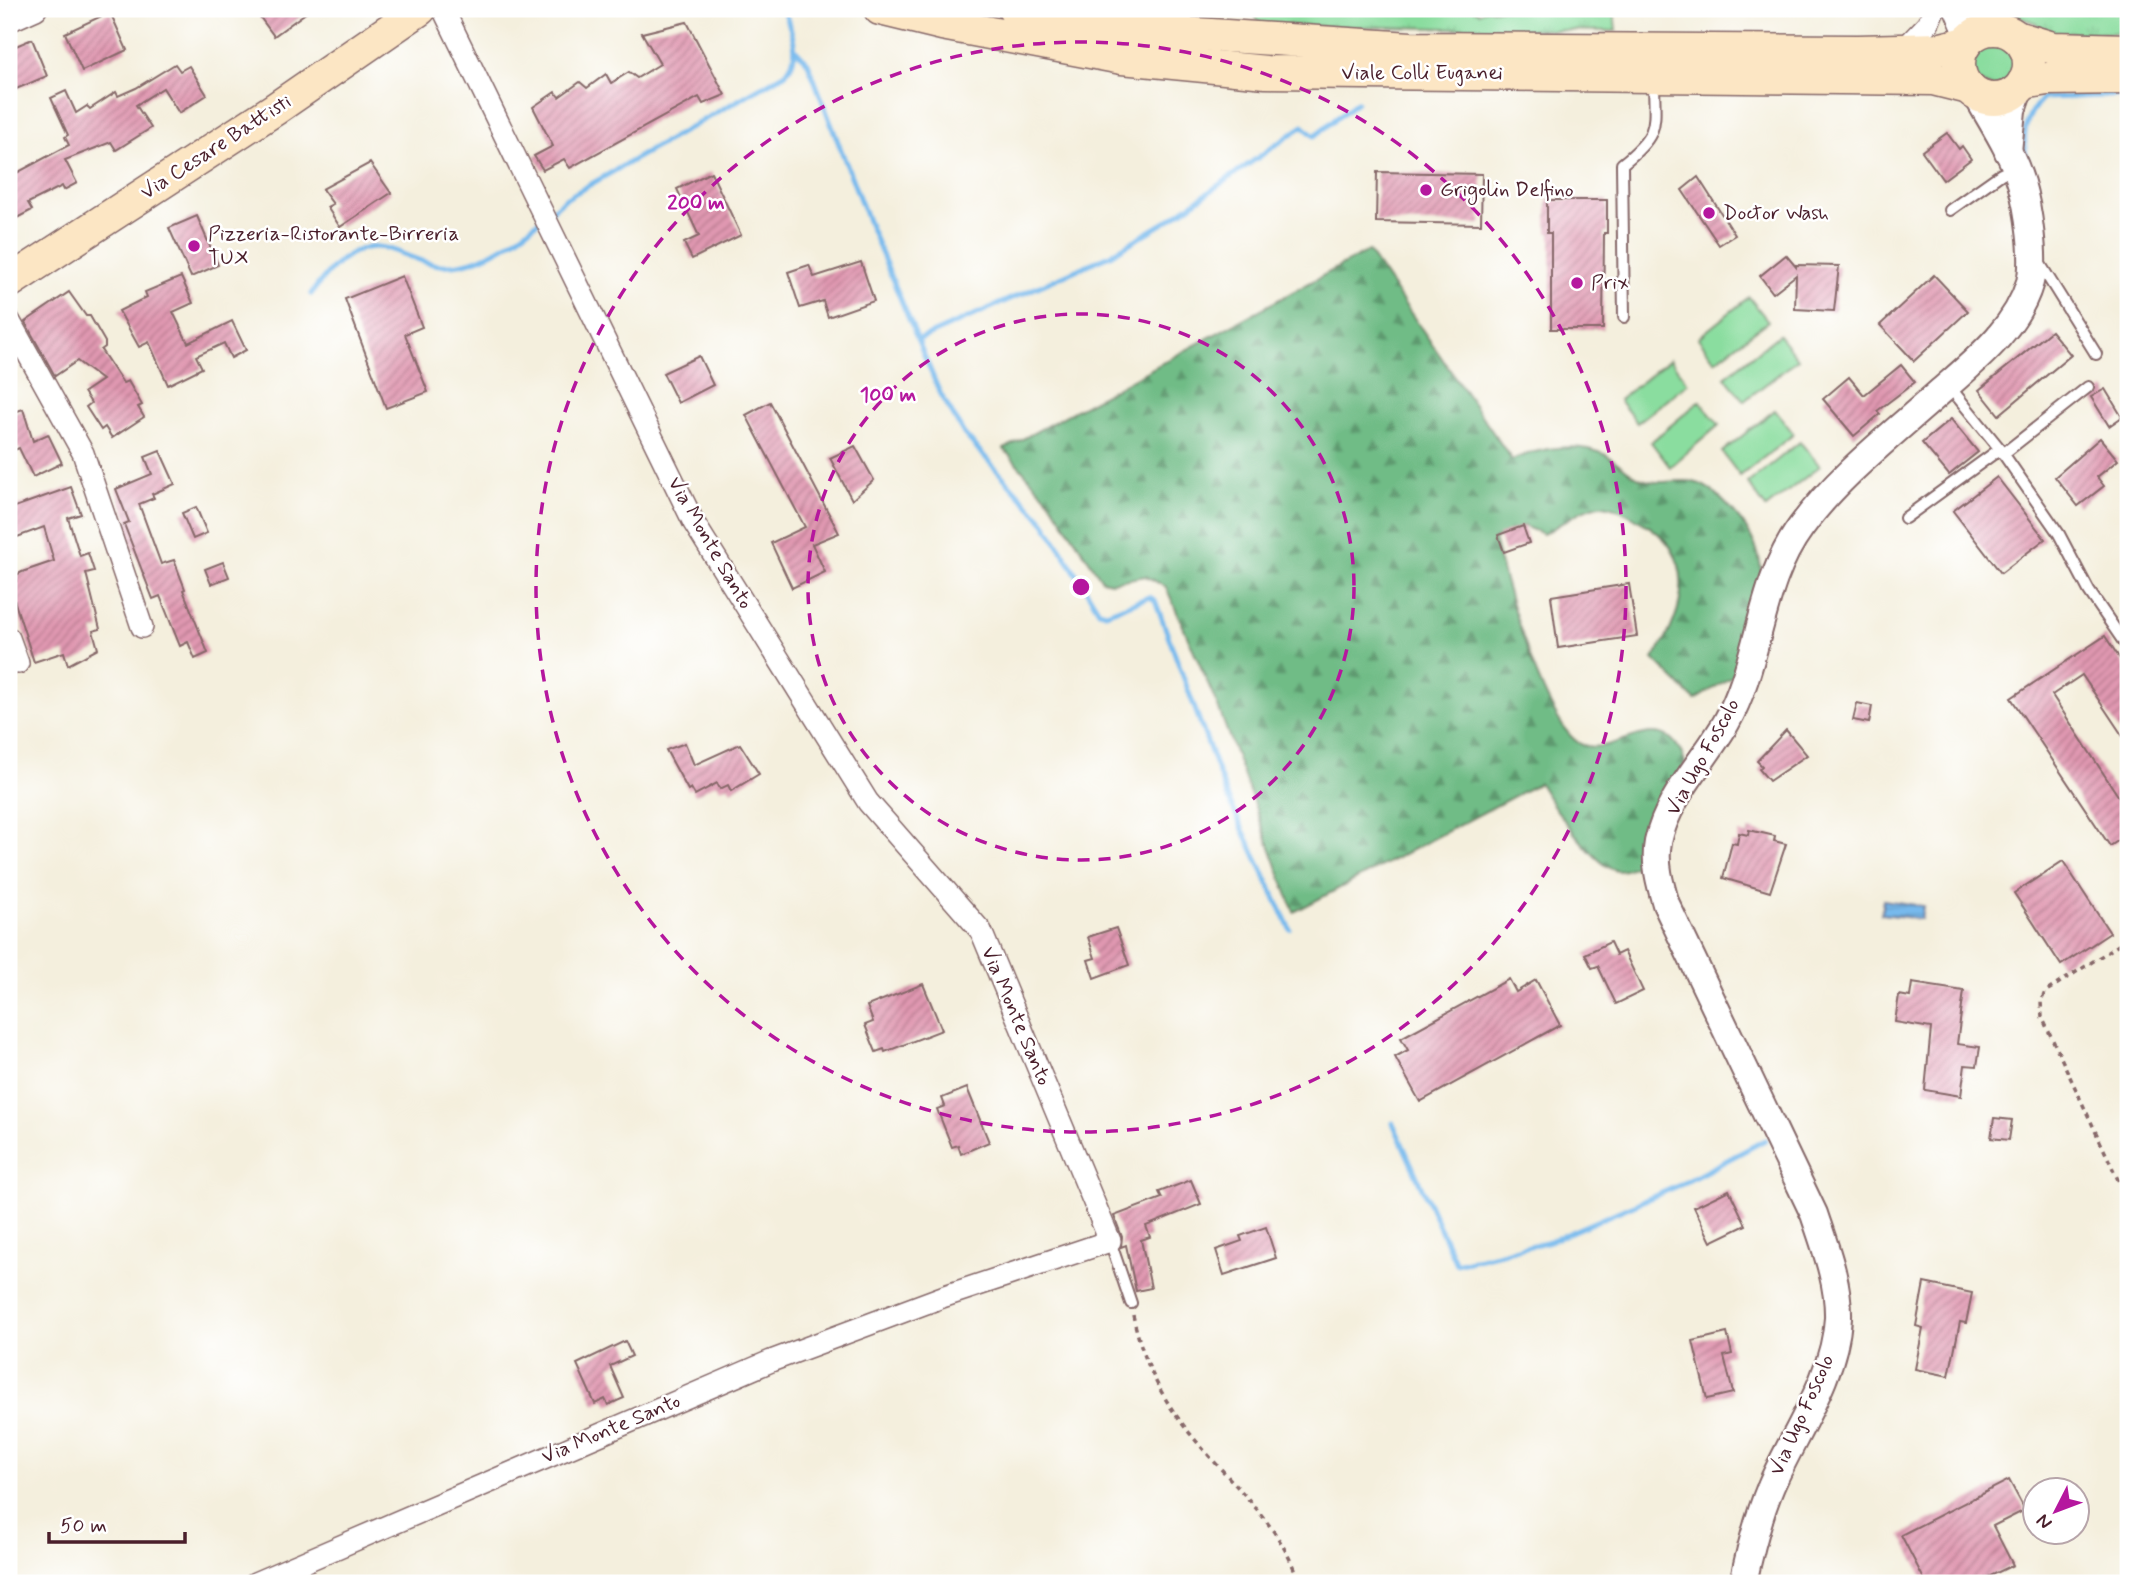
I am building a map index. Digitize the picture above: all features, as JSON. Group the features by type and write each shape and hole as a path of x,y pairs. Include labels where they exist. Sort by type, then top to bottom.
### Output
{"main road":[{"name":"Via Cesare Battisti","path":"9,282 275,109 420,9"},
{"name":"Viale Colli Euganei","path":"880,9 942,24 1122,58 1266,72 1933,79 1999,99 2021,85 2048,79 2128,78"},
{"name":"Viale Colli Euganei","path":"1014,9 1135,30 1411,48 1941,49 1967,42 1983,31 2008,34"},
{"path":"2008,34 2053,48 2128,50"},
{"path":"2008,34 2028,59 2021,85"},
{"path":"1967,42 1959,66 1973,91"}],"street":[{"path":"9,21 36,9"},
{"name":"Via Monte Santo","path":"256,1583 771,1361 944,1296 1110,1241 981,931 867,802 694,523 443,9"},
{"path":"1904,49 1928,24 1934,9"},
{"path":"1955,9 1967,42"},
{"path":"1971,9 2008,34"},
{"name":"Via Ugo Foscolo","path":"2012,160 2012,110 2021,85"},
{"name":"Via Ugo Foscolo","path":"1743,1583 1752,1542 1770,1488 1820,1383 1838,1318 1830,1262 1814,1214 1665,904 1657,872 1658,841 1676,799 1727,721 1743,685 1771,584 1783,555 1799,529 1820,502 1853,470 1992,345 2017,312 2031,281 2030,215 2012,160 1973,91"},
{"path":"9,320 83,453 142,626"},
{"path":"9,638 18,663"}],"lane":[{"path":"1624,317 1622,164 1646,145 1654,133 1654,75"},
{"path":"1951,210 2001,174 2012,160"},
{"path":"2030,263 2040,264 2096,354"},
{"path":"1948,385 2001,451 2059,534 2089,591 2128,648"},
{"path":"1905,518 2088,387"},
{"path":"1110,1241 1131,1303"}],"path":[{"path":"2128,939 2045,992 2041,1002 2042,1017 2128,1201"},
{"path":"1131,1303 1138,1339 1164,1397 1192,1437 1268,1523 1284,1546 1299,1583"}],"green space":[{"path":"1251,9 1475,9 1479,13 1486,9 1614,9 1616,31 1260,25"},
{"path":"1996,9 2128,9 2128,33 2046,33 2036,23"},
{"path":"1994,41 2010,48 2017,64 2010,80 1994,87 1978,80 1971,64 1978,48"},
{"path":"1368,251 1512,460 1546,449 1583,448 1606,455 1642,479 1700,484 1715,493 1736,515 1750,534 1758,553 1761,590 1740,671 1695,700 1653,659 1674,621 1681,584 1679,566 1672,549 1659,534 1620,510 1600,505 1578,513 1543,534 1523,526 1494,539 1506,586 1528,651 1541,684 1569,734 1583,745 1596,747 1639,735 1665,735 1676,744 1685,762 1650,859 1626,870 1610,868 1587,848 1539,783 1294,912 1217,704 1166,587 1146,576 1111,582 1102,580 1049,500 1004,449"},
{"path":"1749,297 1768,321 1715,361 1698,338"},
{"path":"1779,335 1798,359 1744,401 1725,377"},
{"path":"1670,359 1688,383 1637,423 1619,400"},
{"path":"1700,401 1719,425 1670,467 1651,442"},
{"path":"1775,410 1794,434 1740,476 1722,452"},
{"path":"1800,442 1820,466 1766,508 1748,483"}],"water":[{"path":"1883,900 1923,906 1921,919 1881,914"}],"building":[{"path":"254,9 311,9 274,36"},
{"path":"110,12 127,50 82,71 65,33"},
{"path":"687,22 725,95 703,104 699,97 570,168 564,159 543,170 534,156 553,146 533,107 555,92 559,97 580,82 587,88 606,74 611,83 629,72 637,78 660,64 642,33"},
{"path":"32,39 47,76 9,92 9,49"},
{"path":"175,64 180,71 189,66 207,95 179,113 163,88 136,105 151,128 116,150 111,142 65,160 77,183 64,190 62,186 28,203 32,210 9,222 9,177 69,145 65,137 68,135 51,98 66,91 76,113 87,106 90,109 116,92 118,96 136,88"},
{"path":"1947,133 1959,149 1962,146 1971,159 1943,180 1922,151"},
{"path":"370,163 391,193 340,227 327,207 333,204 322,189"},
{"path":"711,172 741,235 692,259 684,243 699,236 677,189"},
{"path":"1377,172 1482,174 1481,224 1376,222"},
{"name":"Doctor Wash","path":"1698,177 1735,235 1719,245 1682,190"},
{"path":"1547,200 1607,200 1603,329 1551,329 1551,233 1547,233"},
{"name":"Pizzeria-Ristorante-Birreria TUX","path":"197,216 218,265 191,277 169,228"},
{"path":"1786,255 1796,267 1839,266 1834,311 1795,309 1796,275 1773,293 1760,276"},
{"path":"861,262 874,301 828,317 823,301 800,308 788,272 809,265 814,277"},
{"path":"1934,275 1968,311 1914,361 1880,325"},
{"path":"402,276 422,327 405,334 428,392 386,408 345,299"},
{"path":"181,277 193,303 173,312 188,343 232,321 246,350 231,358 224,343 196,356 202,368 168,385 149,342 139,347 119,311 147,297 145,292"},
{"path":"69,292 86,316 90,316 105,342 105,347 101,350 123,383 128,381 142,405 138,407 144,417 112,438 105,427 101,430 86,407 91,403 84,392 102,380 77,361 55,376 25,322"},
{"path":"2051,331 2071,355 1999,415 1979,390"},
{"path":"699,356 713,385 678,403 663,373"},
{"path":"1901,365 1915,382 1877,411 1880,414 1854,436 1823,399 1849,377 1864,395"},
{"path":"2105,389 2122,417 2109,426 2091,397"},
{"path":"770,402 839,533 812,544 825,572 792,588 771,543 805,527 746,415"},
{"path":"23,409 33,441 48,434 62,463 33,477 19,448 12,451 9,442 9,414"},
{"path":"1951,419 1978,452 1949,475 1922,443"},
{"path":"2100,438 2118,460 2097,477 2104,486 2078,506 2055,477"},
{"path":"855,446 874,480 852,500 830,458"},
{"path":"160,451 175,484 152,494 154,498 139,504 161,564 174,560 185,589 183,590 208,653 195,659 188,642 180,646 160,596 153,599 124,524 129,522 116,489 152,474 145,457"},
{"path":"1997,477 2045,539 2001,573 1953,511"},
{"path":"71,487 81,514 68,518 80,556 88,553 94,571 86,573 100,629 93,631 98,649 68,665 64,652 34,662 9,584 16,581 14,576 54,561 44,527 9,540 9,509"},
{"path":"196,507 207,533 193,539 182,513"},
{"path":"1523,526 1529,543 1504,552 1498,535"},
{"path":"223,562 229,577 211,584 205,569"},
{"path":"1629,584 1637,636 1558,648 1551,596"},
{"path":"2105,636 2128,671 2128,744 2082,675 2052,695 2128,811 2128,834 2110,846 2011,698"},
{"path":"1857,703 1872,706 1869,723 1853,720"},
{"path":"1786,730 1807,755 1769,781 1759,769 1762,766 1757,761"},
{"path":"685,743 694,765 740,744 759,774 731,791 728,785 720,789 717,783 695,795 691,788 688,790 666,750"},
{"path":"1749,830 1775,836 1774,841 1786,844 1770,892 1723,878 1732,843 1737,844 1739,833 1748,835"},
{"path":"2063,861 2110,933 2061,965 2014,893"},
{"path":"1116,928 1129,965 1094,978 1088,960 1095,958 1088,937"},
{"path":"1610,942 1616,955 1624,951 1643,991 1616,1004 1598,966 1592,968 1585,954"},
{"path":"1509,979 1516,992 1536,980 1560,1025 1420,1102 1395,1057 1408,1050 1401,1038"},
{"path":"1912,983 1964,991 1957,1044 1980,1047 1977,1066 1965,1065 1961,1096 1925,1090 1931,1028 1895,1022 1899,995 1910,997"},
{"path":"923,984 942,1030 885,1052 884,1049 876,1052 865,1025 873,1022 867,1006"},
{"path":"967,1088 989,1142 961,1154 958,1145 952,1147 937,1109 945,1106 942,1098"},
{"path":"1994,1118 2012,1120 2009,1140 1991,1138"},
{"path":"1191,1180 1201,1204 1146,1226 1150,1237 1141,1240 1151,1288 1136,1291 1126,1245 1121,1247 1122,1237 1114,1216 1162,1198 1159,1192"},
{"path":"1729,1190 1746,1225 1711,1242 1694,1207"},
{"path":"1266,1227 1276,1258 1224,1275 1216,1250 1242,1241 1240,1236"},
{"path":"1924,1283 1972,1293 1966,1323 1960,1322 1949,1376 1915,1369 1923,1328 1916,1326"},
{"path":"1727,1333 1732,1354 1724,1356 1733,1393 1707,1399 1693,1341"},
{"path":"625,1341 632,1356 610,1366 624,1398 608,1405 605,1399 595,1404 577,1364"},
{"path":"2009,1480 2022,1504 2022,1512 1993,1526 2013,1565 1976,1583 1926,1583 1901,1535"}],"waterway":[{"path":"548,214 565,199 786,73 795,50 784,9"},
{"path":"796,50 808,63 868,221 939,391 964,434 1045,523 1099,611 1106,613 1149,597 1155,600 1227,796 1290,929"},
{"path":"2028,166 2025,129 2031,113 2043,98 2128,95"},
{"path":"918,340 1110,255 1169,220 1303,126 1314,136 1357,102"},
{"path":"311,294 334,266 365,248 389,249 427,263 454,265 494,252 540,220"},
{"path":"1393,1123 1456,1264 1550,1241 1680,1185 1765,1140"}],"place":[{"name":"Grigolin Delfino","path":"1426,190"},
{"name":"Doctor Wash","path":"1709,213"},
{"name":"Pizzeria-Ristorante-Birreria TUX","path":"194,246"},
{"name":"Prix","path":"1577,283"}]}
